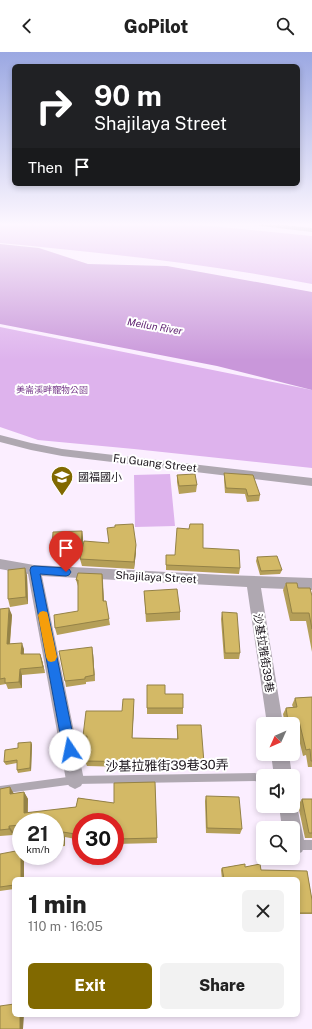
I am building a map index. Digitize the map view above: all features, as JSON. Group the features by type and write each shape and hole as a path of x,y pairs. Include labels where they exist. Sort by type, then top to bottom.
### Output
{"street":[{"name":"Fu Guang Street","path":"0,438 50,452 125,459 312,482"},
{"name":"Shajilaya Street","path":"0,564 34,570 312,584"},
{"path":"34,570 75,780"},
{"name":"沙基拉雅街39巷","path":"252,582 274,717"}],"lane":[{"name":"沙基拉雅街39巷30弄","path":"0,790 75,780 256,777"}],"green space":[{"path":"218,269 312,269 312,284 273,277"},
{"name":"美崙溪畔寵物公園","path":"0,327 312,390 312,468 38,440 0,427"},
{"path":"170,474 175,526 135,527 134,475"}],"water":[{"name":"Meilun River","path":"0,269 181,269 312,292 312,390 217,366 0,324"}],"building":[{"path":"224,473 253,475 260,495 248,496 246,489 226,488"},
{"path":"195,474 197,485 179,486 177,475"},
{"path":"133,524 136,545 134,562 80,559 84,541 109,543 107,528 115,527 115,525"},
{"path":"190,524 203,524 203,548 239,550 240,568 166,565 166,555 175,555 177,528 189,529"},
{"path":"82,531 81,549 52,550 53,532"},
{"path":"277,556 282,570 261,571 257,557"},
{"path":"25,568 26,597 8,599 8,570"},
{"path":"78,573 102,574 103,601 106,601 109,619 55,628 54,615 78,611 78,580 76,580"},
{"path":"286,583 297,583 298,588 310,588 312,596 312,629 309,613 292,613"},
{"path":"177,589 180,612 146,614 144,591"},
{"path":"9,608 7,644 22,643 21,654 40,654 43,667 20,669 19,682 5,683 5,678 0,679 0,609"},
{"path":"222,612 237,613 240,653 225,653"},
{"path":"92,647 94,675 85,677 85,679 65,681 59,651"},
{"path":"147,685 165,685 165,694 183,694 183,708 147,708"},
{"path":"312,697 312,761 310,749 306,750 300,725 300,717 287,717 286,708 297,707 295,698"},
{"path":"123,699 134,699 132,738 178,739 177,725 201,725 204,763 85,761 87,736 83,736 86,711 122,711"},
{"path":"31,742 30,768 17,770 17,760 4,762 5,750 18,748 18,743"},
{"path":"155,782 157,838 124,839 124,813 72,813 72,834 64,832 64,813 24,813 76,807 78,798 114,803 114,783"},
{"path":"10,787 10,794 24,792 24,813 12,813 12,826 9,826 9,829 0,830 0,789"},
{"path":"206,796 239,797 242,829 207,828"},
{"path":"302,799 312,799 312,833 309,833"},
{"path":"12,852 12,865 21,865 21,877 12,877 12,885 0,887 0,854"},
{"path":"245,864 245,867 260,865 261,870 307,871 312,900 312,913 300,913 300,877 224,877 222,868"},
{"path":"12,1004 12,1017 20,1017 20,1029 0,1029 0,1006"}],"slow traffic":[{"path":"43,615 51,657"}],"place":[{"name":"國福國小","path":"62,496"}],"route":[{"path":"66,572 34,570 70,750"}]}
